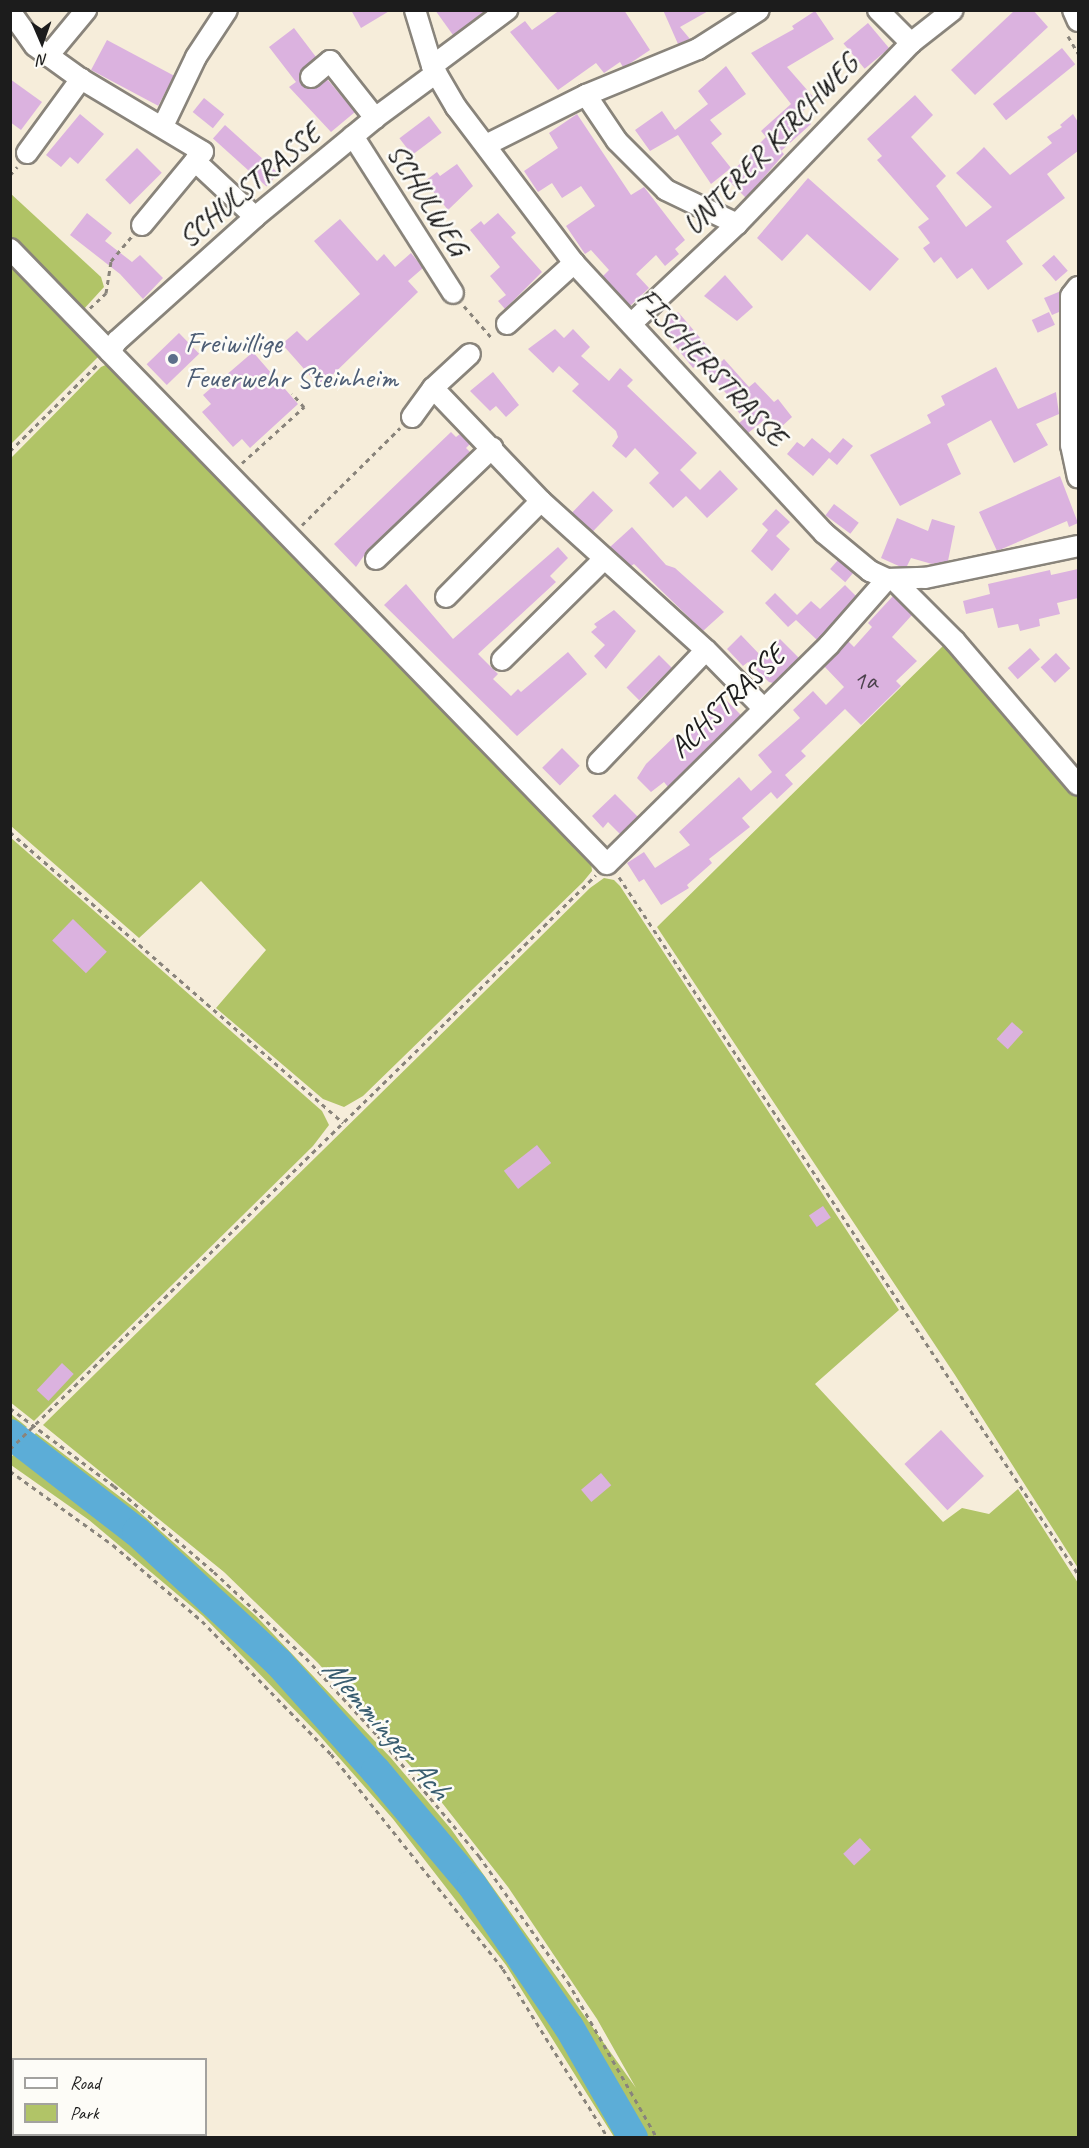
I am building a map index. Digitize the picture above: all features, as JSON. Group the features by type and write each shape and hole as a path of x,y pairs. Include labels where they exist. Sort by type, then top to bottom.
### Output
{"street":[{"path":"48,56 86,10"},
{"path":"163,126 196,57 227,10"},
{"name":"FISCHERSTRASSE","path":"415,10 434,69 456,107 574,263 824,533 870,570 890,579 955,641 1078,784"},
{"name":"SCHULSTRASSE","path":"110,352 117,341 255,217 507,10"},
{"path":"486,145 586,95 698,49 759,10"},
{"path":"878,10 911,43"},
{"name":"UNTERER KIRCHWEG","path":"632,323 737,224 911,43 953,10"},
{"path":"10,11 35,46 48,56 81,79 163,126 202,152 142,225"},
{"path":"311,77 330,62 375,118"},
{"path":"27,153 81,79"},
{"path":"586,95 617,141 666,190 737,224"},
{"name":"SCHULWEG","path":"353,136 453,293"},
{"path":"195,161 255,217"},
{"path":"10,249 607,864"},
{"path":"507,324 574,263"},
{"path":"1078,286 1071,296 1071,445 1078,477"},
{"path":"412,417 433,388 470,354"},
{"path":"433,388 541,501 603,560 706,650 763,708"},
{"path":"376,559 492,448"},
{"path":"446,597 541,501"},
{"path":"890,579 925,578 1078,546"},
{"path":"502,660 603,560"},
{"name":"ACHSTRASSE","path":"607,864 829,645 890,579"},
{"path":"598,763 706,650"}],"path":[{"path":"77,319 106,293 111,261 142,225"},
{"path":"453,293 491,337"},
{"path":"470,354 507,324"},
{"path":"10,451 110,352"},
{"path":"230,474 304,407 292,393"},
{"path":"290,537 412,417"},
{"path":"10,832 343,1123"},
{"path":"10,1449 607,864 941,1360 1078,1574"},
{"path":"10,1408 122,1493 261,1614 378,1736 479,1856 561,1973 607,2045 657,2138"},
{"path":"10,1471 113,1545 202,1621 331,1754 503,1969 608,2138"}],"green space":[{"path":"10,193 101,277 104,287 83,310 11,242"},
{"path":"11,259 101,354 11,444"},
{"path":"110,363 591,861 592,871 583,882 363,1096 344,1107 323,1099 216,1008 266,950 201,881 139,938 11,826 11,458 101,367"},
{"path":"946,643 1078,795 1078,1568 955,1375 657,927"},
{"path":"10,837 322,1111 329,1125 313,1146 34,1421 10,1402"},
{"path":"604,878 614,880 620,886 899,1310 815,1384 943,1522 962,1508 989,1514 1018,1489 1078,1583 1078,2137 614,2137 506,1965 393,1819 319,1735 203,1616 89,1520 11,1465 11,1457 36,1433 136,1509 257,1617 391,1758 451,1829 636,2088 597,2019 508,1887 432,1790 318,1663 224,1572 43,1425 590,888"},
{"path":"11,1414 27,1427 11,1443"}],"building":[{"path":"351,10 391,10 361,28"},
{"path":"435,10 486,10 453,35"},
{"path":"560,10 624,10 650,50 623,67 620,62 604,73 596,63 558,90 510,32 525,21 532,30"},
{"path":"663,10 710,10 680,27 690,39 678,44"},
{"path":"1015,10 1033,10 1048,27 975,95 951,70"},
{"path":"815,11 834,39 787,67 815,99 801,113 811,124 781,151 784,154 746,198 726,178 766,137 761,131 791,104 751,53 794,29 792,26"},
{"path":"868,23 889,48 865,69 843,44"},
{"path":"294,28 316,57 300,72 302,84 314,89 327,79 355,112 331,132 289,87 296,82 269,47"},
{"path":"107,40 174,76 158,106 91,70"},
{"path":"1062,48 1075,64 1006,120 993,104"},
{"path":"726,66 746,94 710,120 722,134 711,143 731,168 711,184 678,135 650,151 635,130 662,111 675,130 708,104 698,91"},
{"path":"10,79 42,102 21,130 10,122"},
{"path":"915,95 933,115 911,137 946,176 936,186 966,227 992,207 956,173 984,147 1010,175 1052,143 1047,137 1062,127 1060,125 1073,114 1078,122 1078,151 1047,174 1065,198 1006,241 1023,264 988,290 972,268 957,279 941,257 934,263 923,248 930,243 918,227 929,219 877,160 882,156 867,139"},
{"path":"204,98 224,114 213,128 193,112"},
{"path":"80,114 104,134 78,164 70,157 61,167 46,155"},
{"path":"577,114 631,195 644,187 685,240 675,249 679,254 665,266 656,255 636,274 649,288 630,306 603,276 609,270 591,250 585,254 566,226 595,206 581,186 562,198 552,183 538,192 524,171 558,148 549,133"},
{"path":"429,116 442,133 412,155 399,138"},
{"path":"225,125 279,173 266,187 213,138"},
{"path":"137,148 162,173 130,205 105,180"},
{"path":"457,164 473,186 448,210 425,181 437,172 440,176"},
{"path":"808,178 899,259 870,291 807,234 782,261 757,238"},
{"path":"87,213 112,233 105,241 132,262 140,255 163,278 143,299 120,274 70,235"},
{"path":"498,213 516,233 511,237 542,272 505,309 498,301 506,295 490,276 500,267 470,230 481,221 484,225"},
{"path":"340,219 377,261 384,254 395,267 411,253 423,268 408,281 418,292 320,387 282,344 297,331 307,341 360,294 314,241"},
{"path":"1054,255 1068,271 1056,281 1042,265"},
{"path":"725,275 753,307 737,321 704,296"},
{"path":"1061,291 1059,312 1052,315 1044,298"},
{"path":"678,312 721,362 724,359 749,387 755,382 774,402 778,399 792,417 780,428 768,417 748,433 739,423 744,419 731,403 733,401 699,363 693,368 660,327"},
{"path":"1049,312 1055,325 1038,333 1032,320"},
{"path":"555,329 564,338 573,329 590,347 581,356 609,381 620,368 633,380 627,386 697,453 680,470 700,490 720,470 738,489 707,518 686,496 673,508 649,483 659,473 635,448 626,458 612,446 618,437 616,431 572,391 579,384 559,366 553,373 528,349"},
{"name":"Freiwillige Feuerwehr Steinheim","path":"179,333 199,354 167,385 147,364"},
{"path":"253,352 298,404 250,448 242,439 233,447 202,412 211,404 203,395"},
{"path":"996,367 1018,409 1056,392 1059,414 1036,424 1048,445 1014,463 991,420 947,444 961,474 900,506 870,455 931,423 927,415 945,405 941,396"},
{"path":"493,372 519,405 506,417 496,406 490,411 470,391"},
{"path":"451,432 456,437 460,434 470,444 466,448 470,452 368,550 356,567 334,544"},
{"path":"812,438 830,453 843,438 853,446 837,465 829,458 813,476 787,454 797,442 804,447"},
{"path":"1060,476 1078,523 1069,527 1067,521 997,551 979,512"},
{"path":"593,491 613,510 592,532 572,513"},
{"path":"834,504 859,523 850,534 826,515"},
{"path":"776,509 790,522 776,536 790,549 772,571 751,551 768,530 762,524"},
{"path":"897,518 928,531 932,519 955,526 948,561 932,564 911,558 907,566 901,567 881,558"},
{"path":"632,527 666,565 675,568 724,612 703,631 634,564 631,566 610,547"},
{"path":"558,547 568,558 550,576 556,582 478,654 498,674 493,679 511,696 518,689 521,692 568,652 587,674 517,736 384,605 406,584 453,639"},
{"path":"838,560 853,573 845,582 830,569"},
{"path":"1078,569 1078,598 1057,603 1060,614 1039,619 1040,626 1020,631 1018,624 998,628 993,608 966,614 963,601 990,594 988,584 1050,570 1051,575"},
{"path":"845,585 856,596 817,640 796,620 788,627 765,603 775,593 797,615 811,601 820,609"},
{"path":"893,596 912,615 892,637 917,661 896,681 901,686 861,725 845,709 801,751 806,756 785,775 793,784 777,799 771,792 742,818 750,827 709,859 712,863 687,885 689,888 661,905 644,879 639,882 627,863 644,852 655,868 690,845 679,832 739,777 751,791 772,772 758,755 800,718 793,710 813,691 826,705 844,687 824,666 848,641 854,647 872,627 868,623"},
{"path":"614,610 636,631 606,669 594,656 605,645 591,632 597,627 594,624"},
{"path":"741,635 762,657 780,639 799,658 773,683 769,682 748,662 743,666 727,649"},
{"path":"1030,648 1040,659 1018,679 1008,668"},
{"path":"1056,653 1070,668 1055,683 1041,667"},
{"path":"659,655 672,668 639,700 626,688"},
{"path":"725,699 741,715 668,787 664,782 651,792 637,778 646,764 677,734 682,739"},
{"path":"562,748 580,766 560,785 542,768"},
{"path":"615,794 638,817 620,834 608,822 603,828 592,816"},
{"path":"73,919 107,952 86,973 52,941"},
{"path":"1012,1022 1023,1032 1008,1049 997,1039"},
{"path":"537,1145 551,1163 518,1189 504,1171"},
{"path":"823,1206 831,1218 817,1227 809,1216"},
{"path":"62,1363 74,1374 48,1401 37,1390"},
{"path":"941,1430 984,1476 947,1510 904,1464"},
{"path":"601,1473 611,1485 591,1502 581,1490"},
{"path":"860,1838 871,1850 854,1865 843,1854"}],"waterway":[{"name":"Memminger Ach","path":"10,1434 137,1532 279,1663 376,1771 472,1885 569,2027 633,2138"}],"place":[{"name":"Freiwillige Feuerwehr Steinheim","path":"173,359"}]}
